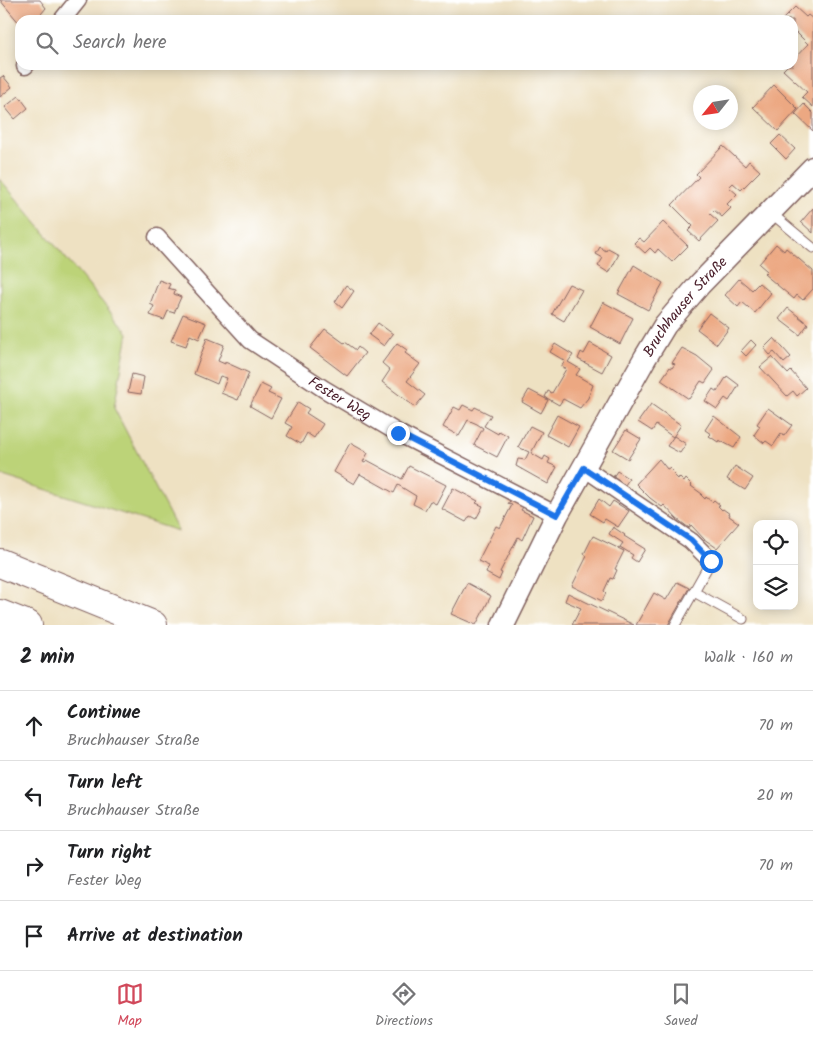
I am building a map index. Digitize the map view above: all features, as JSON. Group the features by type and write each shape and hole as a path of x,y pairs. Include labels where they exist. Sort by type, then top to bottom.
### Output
{"highway":[{"path":"0,563 153,625"},
{"path":"0,614 28,625"}],"street":[{"path":"66,15 78,0"},
{"name":"Bruchhauser Straße","path":"503,625 557,515 665,325 700,284 813,168"},
{"name":"Fester Weg","path":"157,237 250,340 398,433 557,515"},
{"path":"584,468 691,540 711,561"}],"lane":[{"path":"770,213 813,248"},
{"path":"675,625 711,561"},
{"path":"694,592 743,619"}],"green space":[{"path":"0,179 128,333 114,408 178,531 0,475"}],"building":[{"path":"0,0 40,0 46,8 40,15 15,15 15,18"},
{"path":"795,7 806,17 808,15 813,19 813,107 802,97 807,92 783,70 798,70 798,55 808,44 798,34 798,15 787,15"},
{"path":"3,76 12,87 0,97 0,78"},
{"path":"774,85 798,109 778,131 753,107"},
{"path":"19,96 28,108 15,119 5,107"},
{"path":"804,104 813,113 813,131 795,114"},
{"path":"780,135 795,149 786,159 771,144"},
{"path":"723,146 745,166 749,161 760,171 741,190 733,183 729,187 737,194 727,204 731,208 722,217 714,210 710,214 718,221 699,241 688,231 693,226 672,205 699,177 696,174"},
{"path":"813,208 813,233 801,222"},
{"path":"663,222 688,246 672,262 658,249 655,253 650,248 645,253 634,243 639,238 644,242"},
{"path":"776,244 784,251 786,248 813,271 813,289 803,300 797,295 794,299 764,274 767,271 759,264"},
{"path":"600,247 606,251 608,248 619,254 609,273 598,266 603,258 596,254"},
{"path":"634,265 663,283 648,310 618,294"},
{"path":"739,279 752,290 759,283 771,293 755,313 742,302 738,307 725,295"},
{"path":"159,280 170,284 168,288 175,290 174,294 181,297 174,313 168,311 164,320 150,315 154,306 150,304"},
{"path":"569,284 582,290 564,321 552,314"},
{"path":"346,285 354,291 342,308 335,302"},
{"path":"603,302 633,318 620,344 590,327"},
{"path":"788,308 808,324 800,335 779,319"},
{"path":"709,313 729,328 717,344 697,329"},
{"path":"183,314 206,323 199,339 190,335 186,346 171,341"},
{"path":"378,323 393,334 384,346 369,335"},
{"path":"325,329 344,343 356,350 358,347 365,353 347,376 310,348"},
{"path":"207,338 224,345 218,361 225,364 225,362 249,373 238,400 221,393 227,378 220,376 217,384 194,374"},
{"path":"774,338 791,357 784,363 774,352 770,355 764,348"},
{"path":"751,340 756,345 746,356 741,351"},
{"path":"397,343 407,350 405,353 420,364 407,381 425,395 415,407 382,382 390,370 382,363"},
{"path":"590,343 611,355 602,372 578,359 581,352 584,354"},
{"path":"555,344 573,355 568,362 580,369 576,375 593,385 588,398 580,408 563,399 559,405 545,397 548,391 552,393 566,369 561,367 565,361 550,352"},
{"path":"682,348 697,356 714,370 705,383 701,381 689,399 661,380 670,367 672,368 675,364 672,363"},
{"path":"772,357 788,374 791,371 806,388 797,396 793,391 787,396 760,367"},
{"path":"132,374 144,377 141,394 128,392"},
{"path":"727,376 739,385 729,401 725,398 717,409 705,401 713,389 717,392"},
{"path":"261,384 271,389 268,393 281,399 271,418 250,406"},
{"path":"529,390 548,400 541,413 522,402"},
{"path":"298,402 309,409 306,413 323,424 314,438 307,433 301,444 287,436 292,427 285,423"},
{"path":"651,404 681,425 673,437 656,425 652,431 638,422"},
{"path":"463,405 473,410 475,407 491,415 484,426 498,434 499,431 508,436 497,457 474,445 483,428 477,424 468,420 459,436 443,427 454,407 460,410"},
{"path":"768,408 792,425 784,436 781,434 773,446 766,441 764,443 754,435 760,426 757,424"},
{"path":"557,415 579,427 568,447 546,435"},
{"path":"714,416 741,437 734,448 719,440 718,442 709,436 711,434 705,430"},
{"path":"530,426 542,432 531,453 543,460 545,456 550,459 548,463 557,467 548,484 516,466 518,459 525,460 529,452 518,447"},
{"path":"626,430 641,439 628,459 613,450"},
{"path":"674,436 686,444 680,453 667,446"},
{"path":"350,443 368,453 363,462 365,463 367,460 402,479 409,466 446,485 436,504 430,501 425,510 413,504 416,496 398,485 394,493 360,474 354,484 334,472"},
{"path":"659,459 678,479 679,477 684,482 686,479 705,499 706,497 712,502 714,500 720,505 718,506 722,510 730,514 729,516 739,523 717,548 704,539 691,525 689,528 677,519 664,505 662,507 650,498 636,484"},
{"path":"735,466 753,478 745,490 727,479"},
{"path":"617,471 629,479 625,485 613,477"},
{"path":"453,488 478,501 476,503 483,506 476,519 470,516 466,522 442,509"},
{"path":"512,497 525,504 521,510 533,516 522,540 518,537 500,572 502,573 499,580 486,573 489,566 478,561 496,526 500,528 512,505 508,504"},
{"path":"599,499 609,507 613,501 629,511 618,527 605,519 603,522 590,514"},
{"path":"613,527 645,549 637,562 631,558 633,555 620,547 623,543 609,534"},
{"path":"593,536 624,551 615,569 617,570 613,579 610,578 604,591 606,593 602,601 572,586 587,556 584,554"},
{"path":"677,582 689,588 668,625 636,625 654,593 666,600"},
{"path":"467,583 491,596 476,625 451,614"},
{"path":"568,593 634,625 572,625 581,608 565,601"}],"route":[{"path":"398,433 557,515 584,468 691,540 711,561"}]}
